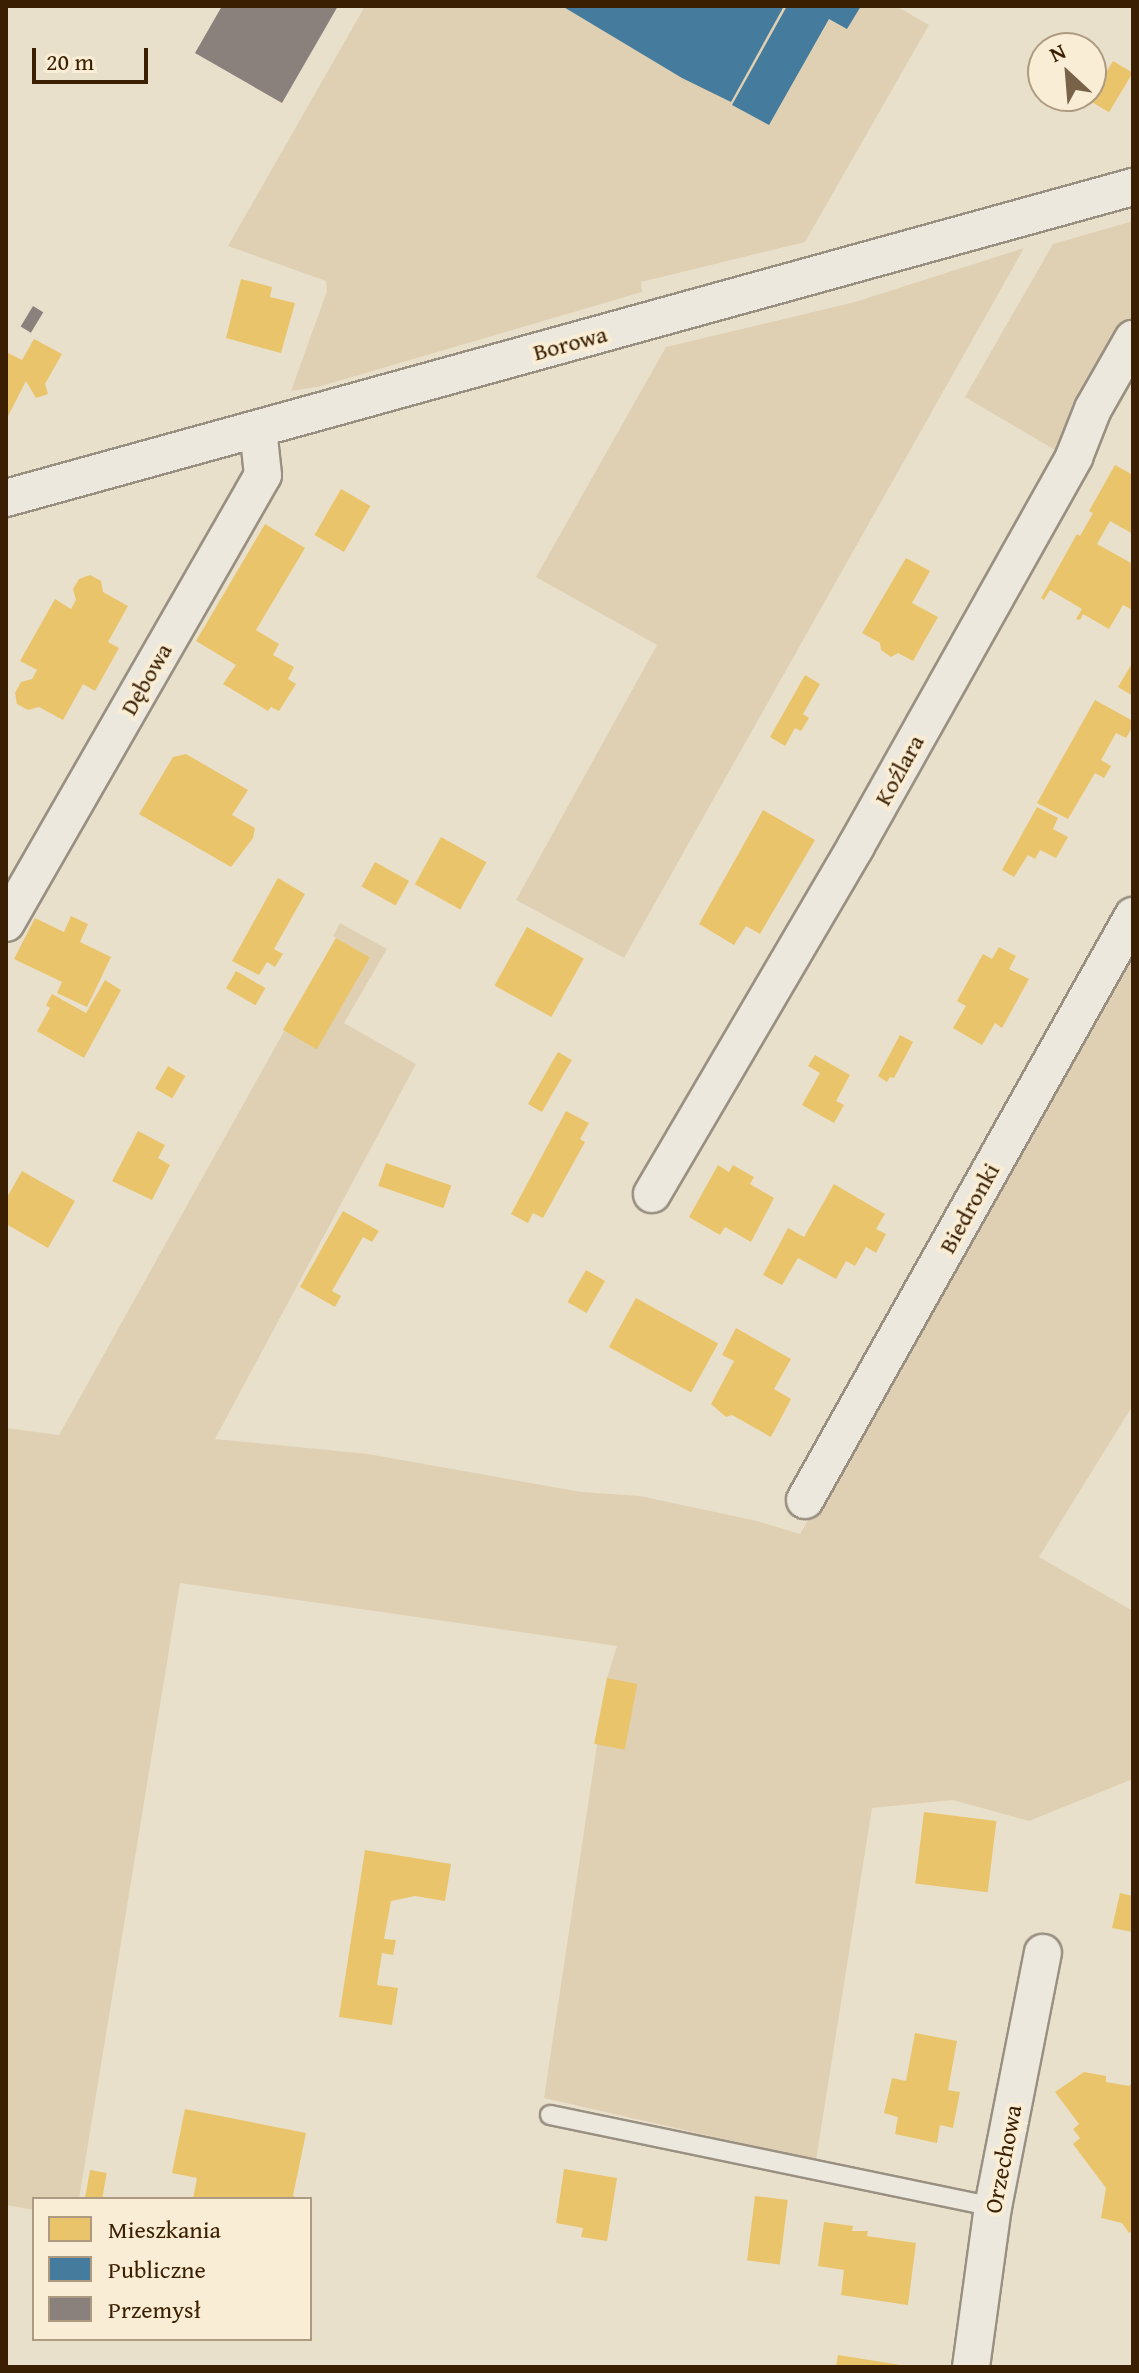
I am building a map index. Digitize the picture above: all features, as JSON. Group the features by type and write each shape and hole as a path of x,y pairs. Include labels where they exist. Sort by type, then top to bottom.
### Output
{"street":[{"name":"Borowa","path":"6,498 1133,187"},
{"name":"Koźlara","path":"652,1194 864,832 1074,457 1093,409 1133,339"},
{"name":"Dębowa","path":"6,923 263,475 265,466 258,429"},
{"name":"Biedronki","path":"805,1500 1133,916"},
{"name":"Orzechowa","path":"971,2367 993,2207 1043,1953"}],"lane":[{"path":"550,2115 993,2207"}],"shaded area":[{"path":"365,6 896,6 929,25 805,242 641,282 642,292 321,386 291,391 327,291 326,281 228,246"},
{"path":"1133,221 1133,318 1105,365 1065,456 965,397 1053,244"},
{"path":"1024,248 624,958 516,900 657,645 536,577 666,347 855,302"},
{"path":"340,923 387,949 344,1023 416,1064 215,1439 368,1454 581,1492 640,1496 757,1521 800,1534 1133,949 1133,1405 1039,1557 1133,1611 1133,1779 1029,1821 953,1800 872,1808 816,2160 544,2098 607,1678 617,1646 180,1583 79,2197 32,2197 32,2210 6,2205 6,1428 59,1435 336,938 333,936"}],"building: Mieszkania":[{"path":"1113,61 1133,73 1109,112 1107,71"},
{"path":"241,279 272,287 270,297 295,303 281,353 226,338"},
{"path":"34,339 62,354 45,384 48,394 36,398 26,381 6,420 6,357 8,353 22,360"},
{"path":"1115,465 1133,475 1133,534 1110,521 1097,544 1133,564 1133,610 1123,605 1109,629 1083,614 1080,620 1076,619 1082,609 1050,590 1044,600 1041,598 1077,534 1080,536 1093,513 1089,511"},
{"path":"341,489 370,506 344,552 315,535"},
{"path":"265,524 305,548 256,630 279,644 273,655 294,667 288,679 296,684 279,711 271,707 268,711 223,684 236,665 196,641"},
{"path":"906,558 930,571 912,603 938,617 913,661 898,653 891,657 881,650 880,643 862,633"},
{"path":"90,575 101,581 103,592 128,606 108,642 119,648 95,691 83,684 63,720 39,707 28,710 17,704 15,693 21,682 32,679 37,670 20,661 55,599 71,609 76,600 73,589 79,579"},
{"path":"1133,662 1133,696 1118,687"},
{"path":"805,675 820,684 803,714 809,718 801,731 795,728 785,746 770,737"},
{"path":"1095,700 1133,721 1133,726 1126,738 1116,733 1101,760 1111,766 1104,778 1095,773 1068,819 1037,803"},
{"path":"186,754 248,790 232,815 255,828 253,838 231,867 139,814 173,757"},
{"path":"1037,807 1058,818 1053,829 1068,837 1056,858 1040,850 1035,859 1028,855 1014,877 1002,870"},
{"path":"763,810 815,840 760,934 746,926 734,945 699,924"},
{"path":"441,837 486,862 460,909 415,884"},
{"path":"375,862 409,881 396,905 361,886"},
{"path":"278,878 305,894 274,949 283,954 275,967 267,962 259,975 232,961"},
{"path":"71,916 88,924 80,942 111,957 87,1007 57,993 62,982 14,959 35,918 64,932"},
{"path":"527,927 584,959 551,1017 495,986"},
{"path":"336,938 370,958 317,1049 283,1030"},
{"path":"999,947 1016,956 1009,969 1029,979 1002,1028 995,1023 982,1045 953,1028 966,1006 957,1001 983,954 992,959"},
{"path":"236,971 265,988 255,1005 226,988"},
{"path":"105,980 121,990 84,1058 37,1031 50,1008 46,1005 52,994 86,1013"},
{"path":"900,1035 913,1042 894,1078 890,1077 887,1082 878,1076"},
{"path":"558,1052 572,1060 542,1112 528,1104"},
{"path":"815,1055 850,1075 836,1101 844,1105 834,1123 802,1105 820,1073 808,1066"},
{"path":"168,1066 185,1076 172,1099 155,1089"},
{"path":"566,1111 589,1123 580,1139 585,1142 543,1218 533,1213 528,1223 511,1214"},
{"path":"138,1131 165,1145 158,1158 170,1165 152,1200 112,1181"},
{"path":"386,1163 451,1185 443,1208 378,1186"},
{"path":"718,1165 729,1172 733,1165 754,1177 750,1184 774,1198 751,1242 725,1227 720,1235 689,1217"},
{"path":"22,1171 75,1201 48,1248 6,1224 6,1199"},
{"path":"834,1184 885,1214 876,1229 886,1234 876,1253 866,1247 855,1266 846,1261 836,1279 798,1258 782,1285 763,1275 788,1228 804,1237"},
{"path":"343,1211 379,1231 372,1242 363,1237 332,1291 341,1296 335,1307 300,1287"},
{"path":"586,1270 605,1281 587,1313 568,1302"},
{"path":"636,1298 718,1344 691,1393 609,1347"},
{"path":"736,1328 791,1359 774,1389 791,1399 771,1437 732,1415 726,1417 711,1404 734,1361 722,1355"},
{"path":"607,1678 637,1684 625,1750 594,1744"},
{"path":"924,1812 996,1821 988,1892 915,1883"},
{"path":"365,1850 451,1864 445,1901 415,1896 391,1901 384,1939 396,1940 393,1955 382,1953 377,1985 398,1988 392,2025 339,2017"},
{"path":"1120,1893 1133,1896 1133,1932 1112,1928"},
{"path":"915,2033 957,2041 948,2090 960,2092 953,2128 940,2125 937,2143 895,2134 898,2117 884,2113 892,2078 906,2081"},
{"path":"1084,2072 1106,2076 1106,2082 1129,2086 1133,2082 1133,2230 1129,2233 1122,2223 1101,2218 1106,2188 1073,2144 1080,2138 1073,2129 1079,2124 1055,2092"},
{"path":"185,2109 306,2133 293,2196 296,2197 193,2197 197,2178 172,2173"},
{"path":"564,2169 617,2178 607,2241 581,2237 583,2228 556,2223"},
{"path":"90,2170 107,2173 103,2197 85,2197"},
{"path":"755,2196 788,2200 780,2265 747,2261"},
{"path":"824,2222 853,2226 852,2231 868,2231 867,2236 916,2243 908,2305 841,2295 844,2270 818,2266"},
{"path":"838,2355 901,2365 901,2367 836,2367"}],"building: Publiczne":[{"path":"562,6 784,6 731,102 682,78"},
{"path":"787,6 861,6 847,29 829,19 769,125 732,105"}],"building: Przemysł":[{"path":"222,6 338,6 282,103 195,53"},
{"path":"33,306 43,312 31,333 21,327"}]}
